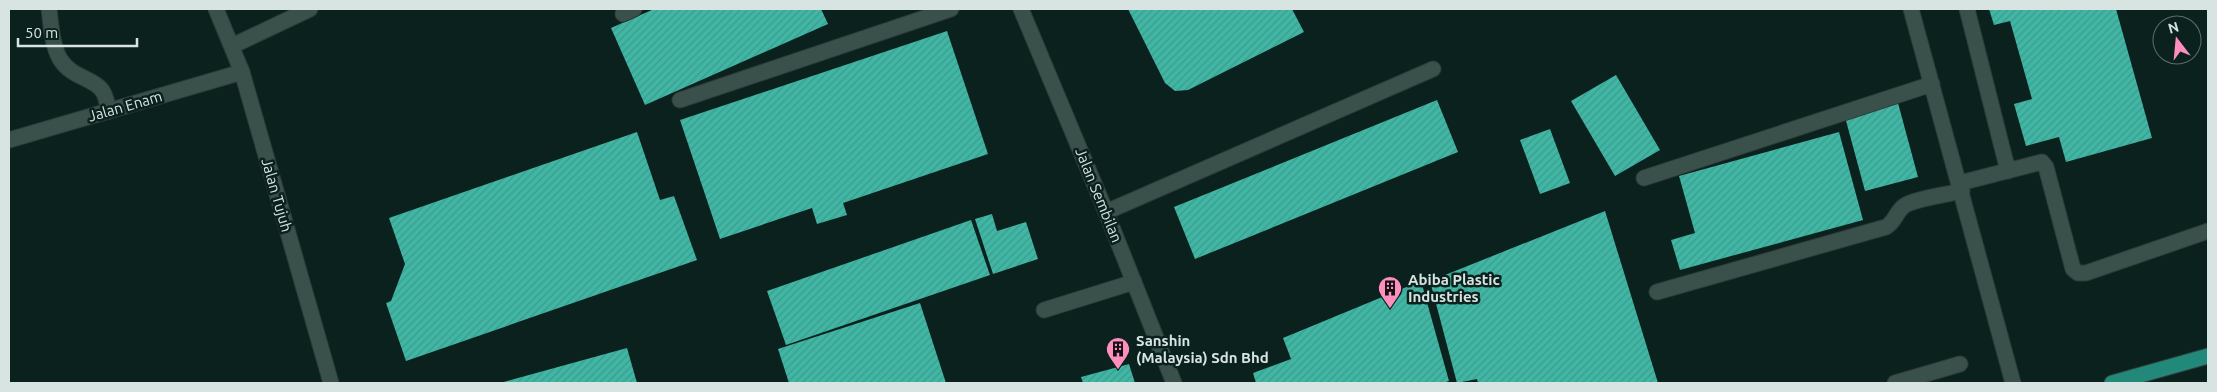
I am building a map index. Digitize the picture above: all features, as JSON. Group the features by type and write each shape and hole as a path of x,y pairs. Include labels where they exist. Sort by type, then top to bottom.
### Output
{"main road":[{"path":"2112,383 2145,379 2208,356"}],"street":[{"path":"49,9 56,49 60,59 75,74 103,90 109,111"},
{"name":"Jalan Tujuh","path":"216,9 242,72 331,383"},
{"path":"232,46 310,9"},
{"path":"680,100 951,9"},
{"name":"Jalan Sembilan","path":"1021,9 1106,212 1174,383"},
{"path":"1911,9 2013,383"},
{"path":"1968,9 2008,171"},
{"path":"1106,212 1433,69"},
{"name":"Jalan Enam","path":"9,140 242,72"},
{"path":"1644,178 1932,84"},
{"path":"1657,292 1886,227 1892,223 1905,205 2008,171 2042,162 2046,167 2073,269 2078,273 2086,273 2208,231"},
{"path":"1044,310 1134,282"},
{"path":"1895,383 1960,364"}],"building":[{"path":"654,9 821,9 828,24 645,105 611,28"},
{"path":"1128,9 1292,9 1304,32 1188,90 1175,91 1165,83"},
{"path":"1989,9 2116,9 2152,138 2066,162 2059,137 2026,146 2014,104 2032,99 2010,21 1994,25"},
{"path":"947,31 988,154 843,203 847,215 817,224 812,208 720,239 680,120"},
{"path":"1616,75 1660,150 1615,176 1571,101"},
{"path":"1437,100 1458,152 1195,259 1174,207"},
{"path":"1898,103 1918,177 1865,191 1845,117"},
{"path":"1550,129 1570,183 1540,194 1520,140"},
{"path":"637,132 660,200 674,196 697,260 406,361 386,303 391,301 405,264 389,218"},
{"path":"1839,132 1863,220 1680,270 1671,240 1695,233 1679,176"},
{"path":"1605,211 1658,383 1478,383 1477,379 1457,383 1430,281"},
{"path":"992,214 997,231 1026,222 1038,259 993,274 975,219"},
{"path":"971,220 990,275 786,345 767,291"},
{"name":"Abiba Plastic Industries","path":"1421,281 1449,381 1443,383 1256,383 1253,373 1291,359 1283,338"},
{"path":"920,303 946,383 789,383 778,349"},
{"path":"627,348 637,383 500,383"},
{"name":"Sanshin (Malaysia) Sdn Bhd","path":"1129,364 1135,383 1083,383 1081,377"}],"place":[{"name":"Abiba Plastic Industries","path":"1390,309"},
{"name":"Sanshin (Malaysia) Sdn Bhd","path":"1118,370"}]}
